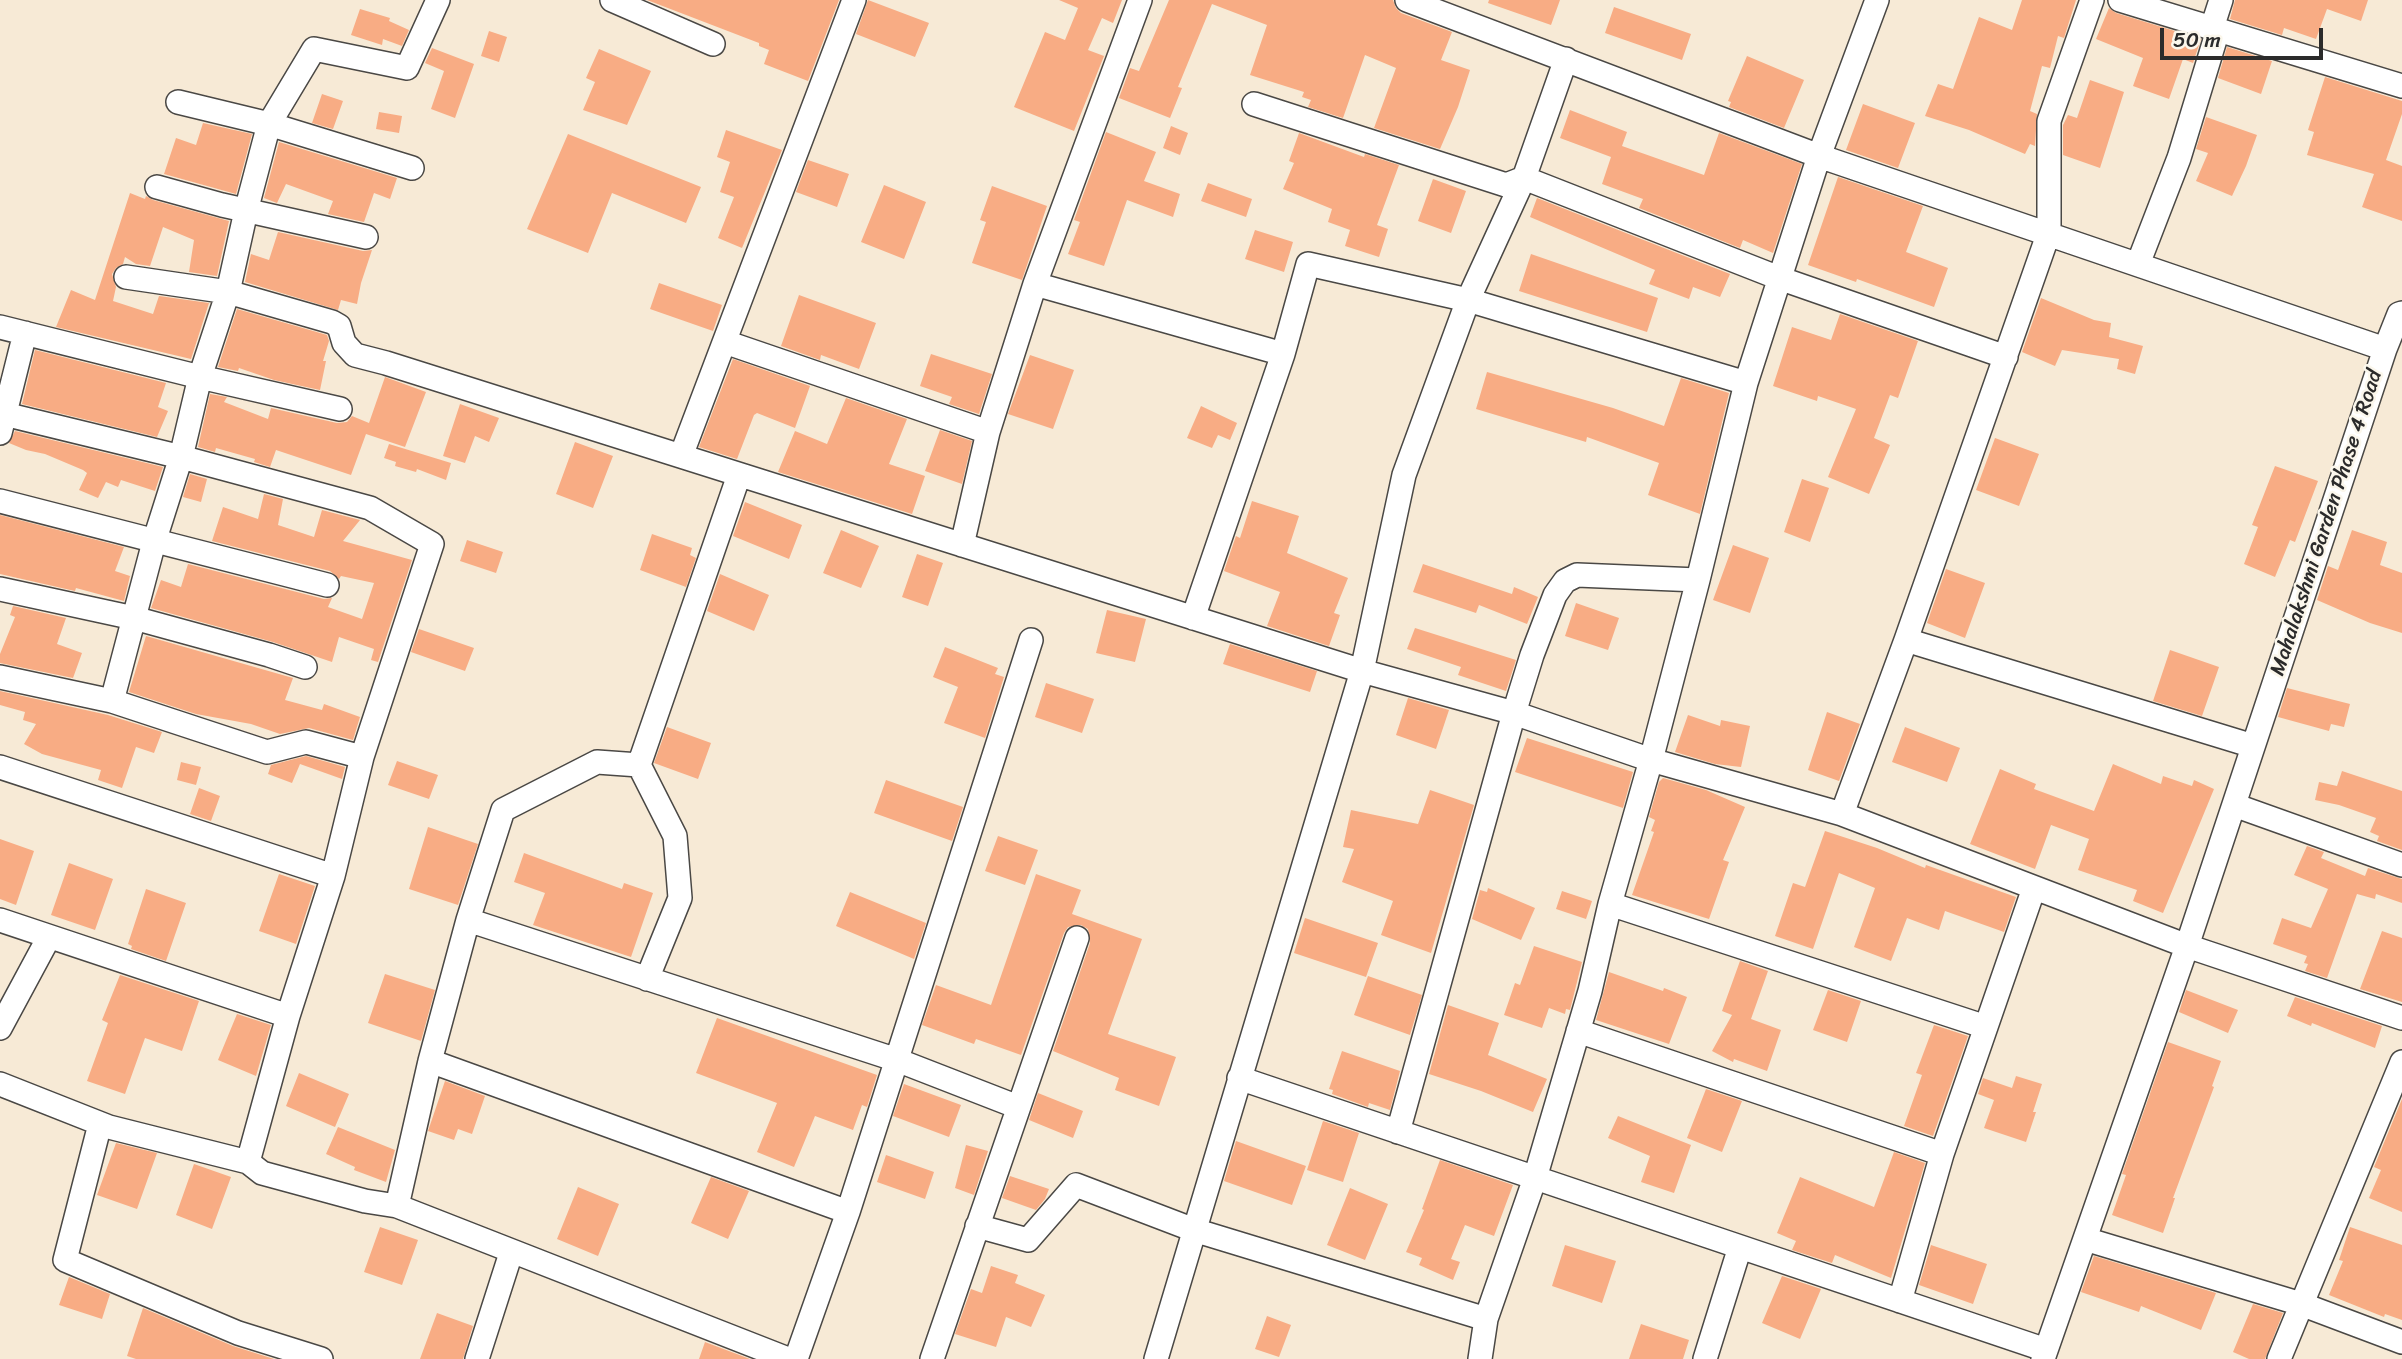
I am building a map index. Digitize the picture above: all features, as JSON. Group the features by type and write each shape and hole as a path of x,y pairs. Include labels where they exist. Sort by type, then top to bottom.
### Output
{"street":[{"path":"112,701 154,542 181,457 200,377 228,292 246,211 270,124 314,49 407,68 438,0"},
{"path":"612,0 713,44"},
{"path":"681,456 854,0"},
{"path":"962,544 988,432 1035,284 1140,0"},
{"name":"Mahalakshmi Garden Phase 4 Road","path":"1406,0 1819,156 2049,232 2385,349 2187,946 2044,1355"},
{"path":"1480,1359 1486,1319 1535,1178 1578,1031 1698,580 1746,383 1819,156 1877,0"},
{"path":"1842,814 2049,232 2049,121 2092,0"},
{"path":"2120,0 2402,86"},
{"path":"2138,264 2179,158 2221,0"},
{"path":"1156,1359 1362,671 1404,475 1468,300 1524,178 1566,59"},
{"path":"178,102 270,124 412,168"},
{"path":"1254,104 1506,185 1524,178 1779,278 2006,357"},
{"path":"157,187 246,211 366,237"},
{"path":"1193,618 1283,354 1308,264 1468,300 1746,383"},
{"path":"126,277 228,292 332,322 339,326 344,343 355,355 1362,671 1514,713 1651,760 1842,814 2187,946 2402,1018"},
{"path":"1035,284 1283,354"},
{"path":"2385,349 2399,314 2402,313"},
{"path":"0,327 340,409"},
{"path":"25,333 2,420 181,457 370,508 432,544 362,757 332,876 288,1016 248,1162"},
{"path":"724,342 988,432"},
{"path":"647,979 680,898 675,836 639,765 739,475"},
{"path":"0,501 327,584"},
{"path":"1398,1132 1514,713 1555,595 1565,581 1577,575 1698,580"},
{"path":"0,589 134,618 305,667"},
{"path":"796,1359 849,1212 1031,640"},
{"path":"1906,640 2253,746"},
{"path":"0,677 112,701 267,752 306,742 362,757"},
{"path":"397,1206 430,1061 467,920 503,810 597,762 639,765"},
{"path":"0,767 332,876"},
{"path":"2234,805 2402,865"},
{"path":"1900,1301 1942,1154 2034,888"},
{"path":"1610,904 1986,1027"},
{"path":"0,920 288,1016"},
{"path":"467,920 897,1060 1018,1107"},
{"path":"0,1028 49,937"},
{"path":"932,1359 1077,938"},
{"path":"1578,1031 1942,1154"},
{"path":"430,1061 849,1212"},
{"path":"2279,1359 2402,1062"},
{"path":"1239,1078 1900,1301 2044,1355"},
{"path":"0,1084 100,1124 248,1162 262,1174 365,1201 397,1206 788,1359"},
{"path":"100,1124 65,1260 237,1333 321,1359"},
{"path":"977,1226 1028,1240 1076,1185 1194,1230 1486,1319"},
{"path":"2085,1239 2301,1304 2402,1342"},
{"path":"1705,1359 1740,1247"},
{"path":"477,1359 511,1252"}],"building":[{"path":"647,0 839,0 808,81 764,64 769,50 759,46 759,43"},
{"path":"868,0 929,23 915,57 856,34"},
{"path":"1059,0 1122,0 1113,23 1102,18 1088,50 1104,56 1074,131 1014,107 1045,32 1065,40 1078,8"},
{"path":"1169,0 1393,0 1401,13 1452,32 1441,60 1470,70 1440,149 1374,128 1396,68 1365,55 1343,118 1308,107 1311,100 1302,97 1304,92 1250,75 1267,25 1212,4 1178,87 1182,88 1170,118 1119,98 1130,68 1139,71"},
{"path":"1489,0 1560,0 1551,25 1488,3"},
{"path":"2022,0 2076,0 2064,38 2058,36 2050,68 2042,66 2030,111 2037,114 2035,146 2030,144 2025,154 1969,130 1925,116 1938,84 1953,89 1979,17 2012,30"},
{"path":"2235,0 2368,0 2361,21 2327,9 2316,39 2284,28 2282,35 2230,19"},
{"path":"1614,7 1691,34 1682,60 1605,33"},
{"path":"2109,8 2116,13 2201,39 2193,63 2183,59 2169,99 2133,86 2143,58 2096,39"},
{"path":"360,9 390,18 389,21 409,30 402,46 383,39 382,45 351,35"},
{"path":"489,31 507,37 499,62 481,56"},
{"path":"2227,47 2272,61 2261,94 2218,78"},
{"path":"432,48 474,64 455,118 431,109 444,71 425,63"},
{"path":"599,49 651,71 627,125 583,110 595,82 586,78"},
{"path":"1747,56 1804,80 1784,128 1729,107 1731,102 1728,101"},
{"path":"2325,77 2402,101 2402,114 2386,160 2402,166 2402,221 2362,207 2374,174 2307,155 2314,132 2308,130"},
{"path":"2090,80 2124,92 2100,168 2063,155 2063,125 2068,115 2077,118"},
{"path":"322,94 343,101 333,129 312,123"},
{"path":"1863,104 1915,123 1898,168 1846,150"},
{"path":"1570,110 1627,132 1622,146 1704,175 1719,133 1802,164 1773,253 1743,240 1740,248 1639,208 1643,199 1602,184 1611,157 1560,138"},
{"path":"379,112 402,116 399,133 376,129"},
{"path":"2206,117 2257,135 2232,196 2196,181 2208,153 2196,149"},
{"path":"203,123 252,134 236,194 164,174 176,138 196,145"},
{"path":"1171,126 1188,133 1180,155 1163,148"},
{"path":"726,130 782,150 742,248 718,238 734,197 720,192 730,162 717,157"},
{"path":"1106,132 1156,152 1144,181 1180,194 1173,217 1127,200 1104,266 1068,254 1080,222 1074,220"},
{"path":"1299,133 1364,157 1365,154 1399,165 1377,225 1388,229 1379,257 1345,246 1350,230 1328,222 1332,209 1283,189 1294,163 1289,161"},
{"path":"568,134 701,187 686,223 612,193 588,253 527,229"},
{"path":"279,142 397,178 390,199 374,193 364,222 328,214 333,201 286,184 277,203 264,198"},
{"path":"808,160 849,174 837,207 796,192"},
{"path":"1838,177 1923,206 1906,252 1948,268 1934,307 1857,279 1856,282 1808,265"},
{"path":"1433,179 1466,191 1451,233 1418,221"},
{"path":"1208,183 1252,199 1246,217 1201,201"},
{"path":"884,185 926,202 904,259 861,242"},
{"path":"992,186 1047,206 1022,280 972,263 986,222 980,220"},
{"path":"130,193 229,221 217,276 189,272 194,240 163,227 150,266 136,264 125,257 123,264 112,274 116,287 113,301 153,314 159,296 209,303 191,359 56,327 71,290 95,300"},
{"path":"1537,198 1730,274 1720,297 1693,287 1689,299 1649,284 1655,270 1530,217"},
{"path":"1255,230 1293,242 1284,272 1245,259"},
{"path":"278,232 363,251 372,250 357,304 341,300 338,310 245,282 251,254 269,260"},
{"path":"1531,254 1658,298 1647,332 1519,291"},
{"path":"659,283 722,305 713,331 650,309"},
{"path":"799,295 876,323 859,369 821,355 820,360 781,346"},
{"path":"2041,298 2094,320 2111,323 2109,337 2143,346 2135,374 2117,369 2119,359 2062,350 2055,366 2022,352"},
{"path":"237,309 327,335 329,341 323,361 326,361 320,390 274,380 239,368 238,371 218,367"},
{"path":"1840,314 1918,341 1898,398 1890,395 1874,438 1890,445 1869,494 1828,477 1856,409 1818,396 1817,401 1773,386 1792,327 1831,340"},
{"path":"35,350 166,383 158,407 168,411 157,437 22,404"},
{"path":"931,354 992,374 979,414 949,404 952,397 920,386"},
{"path":"1030,355 1074,370 1053,429 1008,414"},
{"path":"733,359 810,386 795,428 757,413 754,415 737,459 699,447"},
{"path":"1487,372 1613,408 1664,426 1681,378 1729,393 1700,514 1648,495 1659,463 1587,437 1586,442 1476,409"},
{"path":"385,377 426,392 405,447 366,434 351,475 276,450 270,467 254,462 255,459 216,448 215,452 198,447 210,394 227,397 224,402 268,419 271,408 337,423 347,422 352,416 369,423"},
{"path":"846,398 907,419 889,464 925,476 912,514 778,472 795,431 827,444"},
{"path":"460,404 499,418 489,442 475,436 465,463 443,456"},
{"path":"1201,406 1237,423 1230,440 1218,435 1212,448 1187,438"},
{"path":"940,430 972,441 962,484 925,471"},
{"path":"15,431 163,467 155,491 121,480 118,487 106,482 98,498 79,490 87,473 45,454 9,443"},
{"path":"1995,438 2039,454 2019,506 1976,490"},
{"path":"575,442 613,456 593,508 556,494"},
{"path":"389,444 451,463 446,480 417,469 416,472 395,466 396,462 384,458"},
{"path":"2275,466 2318,481 2295,542 2290,540 2275,577 2244,564 2258,527 2252,525"},
{"path":"190,474 207,479 201,502 183,497"},
{"path":"1802,479 1829,488 1810,542 1784,532"},
{"path":"264,494 283,499 278,525 314,537 322,510 360,520 343,541 412,560 378,662 371,660 374,649 339,637 332,662 273,642 151,608 161,580 181,587 188,564 324,599 332,598 328,607 362,619 374,583 341,576 339,579 330,571 212,541 223,507 258,519"},
{"path":"1252,501 1299,516 1287,553 1348,578 1334,613 1340,615 1329,646 1267,626 1280,592 1224,571 1236,536 1240,538"},
{"path":"745,502 802,525 789,559 733,536"},
{"path":"0,515 124,547 115,571 130,576 124,601 76,588 75,591 0,574"},
{"path":"841,530 879,546 861,588 823,573"},
{"path":"2352,530 2387,542 2380,565 2402,573 2402,633 2370,623 2317,600 2328,566 2338,570"},
{"path":"652,534 692,548 690,555 696,558 686,587 640,570"},
{"path":"467,540 503,552 496,573 460,561"},
{"path":"1733,545 1769,558 1750,613 1713,600"},
{"path":"917,554 943,563 928,606 902,597"},
{"path":"1423,564 1512,594 1514,587 1538,597 1527,624 1479,605 1476,613 1413,592"},
{"path":"1946,569 1985,583 1965,638 1927,623"},
{"path":"720,574 769,595 754,631 707,611"},
{"path":"1576,603 1619,618 1608,650 1565,636"},
{"path":"13,606 66,618 57,644 82,653 73,678 0,663 0,654 15,617 10,615"},
{"path":"1107,610 1146,619 1135,662 1096,653"},
{"path":"1415,628 1516,660 1506,691 1458,675 1461,667 1407,649"},
{"path":"419,629 474,648 465,671 411,652"},
{"path":"146,636 293,678 285,700 322,710 324,704 360,717 353,740 309,728 280,734 251,724 196,714 129,692"},
{"path":"1230,644 1317,671 1310,692 1223,664"},
{"path":"945,647 998,668 995,674 1004,677 985,738 944,723 958,687 933,677"},
{"path":"2170,650 2219,667 2202,716 2153,701"},
{"path":"1046,683 1094,699 1082,733 1035,717"},
{"path":"2287,688 2350,704 2344,727 2331,724 2329,731 2278,717"},
{"path":"0,691 108,715 162,732 154,753 136,747 122,788 98,780 101,770 42,754 24,744 36,724 23,720 25,712 0,705"},
{"path":"1408,698 1449,710 1436,749 1396,735"},
{"path":"1827,712 1860,724 1839,781 1808,770"},
{"path":"1688,715 1720,726 1721,720 1750,726 1741,767 1715,764 1675,752"},
{"path":"667,727 711,743 698,779 654,763"},
{"path":"1905,727 1960,748 1947,782 1892,762"},
{"path":"1527,738 1633,772 1623,808 1515,772"},
{"path":"306,756 345,767 342,779 300,764 292,783 268,774 271,765"},
{"path":"397,761 438,775 429,799 388,785"},
{"path":"181,762 201,767 196,785 177,780"},
{"path":"2113,764 2161,784 2163,776 2192,786 2194,780 2214,789 2163,913 2133,901 2137,890 2078,870 2089,839 2051,825 2035,869 1970,844 2000,769 2036,784 2034,789 2094,811"},
{"path":"2342,771 2402,791 2402,850 2377,841 2379,836 2370,832 2376,818 2315,800 2319,782 2337,786"},
{"path":"1663,778 1706,790 1745,807 1723,860 1729,862 1709,919 1632,895 1654,832 1651,831 1655,820 1649,817 1659,782"},
{"path":"886,780 963,807 952,841 874,813"},
{"path":"199,788 220,796 211,821 190,814"},
{"path":"1430,790 1474,805 1431,953 1381,935 1393,901 1342,882 1354,849 1343,847 1351,810 1418,824"},
{"path":"428,827 478,844 458,905 409,889"},
{"path":"1825,831 1877,848 1925,868 1926,865 2016,897 2004,932 1945,911 1939,930 1907,918 1891,961 1854,947 1875,888 1839,873 1813,949 1775,936 1793,883 1805,887"},
{"path":"998,836 1038,850 1025,885 985,871"},
{"path":"0,839 34,851 16,905 0,899"},
{"path":"2307,846 2324,852 2321,858 2365,876 2368,868 2402,879 2402,903 2376,894 2375,899 2357,894 2327,978 2305,971 2307,956 2273,944 2282,918 2311,928 2328,889 2294,875"},
{"path":"524,853 622,889 624,883 653,893 631,957 533,925 545,893 514,882"},
{"path":"69,863 113,879 95,930 51,915"},
{"path":"279,874 315,886 296,944 259,931"},
{"path":"1036,874 1081,890 1072,914 1142,939 1108,1034 1176,1057 1159,1106 1115,1090 1119,1078 1053,1051 1090,943 1088,929 1081,925 1068,927 1064,933 1021,1055 976,1039 974,1044 922,1025 936,985 991,1005"},
{"path":"1488,888 1535,908 1521,940 1472,919 1480,890 1487,892"},
{"path":"146,889 186,903 166,961 131,949 132,946 128,944"},
{"path":"1562,891 1592,901 1586,919 1556,909"},
{"path":"850,892 926,923 914,959 836,926"},
{"path":"1305,918 1378,943 1366,977 1294,953"},
{"path":"2382,931 2402,938 2402,1002 2360,989"},
{"path":"1534,946 1582,962 1570,1010 1566,1009 1565,1014 1549,1008 1542,1028 1504,1015 1515,983 1520,985"},
{"path":"1740,961 1768,971 1751,1019 1781,1030 1767,1071 1734,1059 1733,1062 1712,1051 1732,1015 1722,1011"},
{"path":"1609,972 1687,997 1669,1044 1596,1020"},
{"path":"385,974 435,990 421,1041 368,1023"},
{"path":"120,975 199,1001 182,1051 145,1038 125,1094 87,1081 108,1023 102,1020"},
{"path":"1368,976 1422,995 1410,1035 1354,1015"},
{"path":"1828,990 1861,1001 1847,1042 1813,1030"},
{"path":"2186,990 2238,1010 2228,1033 2179,1012"},
{"path":"2295,997 2382,1026 2375,1048 2287,1016"},
{"path":"1448,1005 1499,1023 1488,1055 1547,1079 1533,1112 1429,1074"},
{"path":"237,1014 271,1025 256,1076 218,1060"},
{"path":"717,1018 877,1075 867,1107 862,1105 853,1130 815,1116 794,1167 757,1152 777,1103 696,1073"},
{"path":"1934,1025 1968,1036 1933,1136 1904,1126 1922,1075 1916,1073"},
{"path":"2168,1042 2221,1061 2163,1233 2112,1215 2126,1175 2122,1174"},
{"path":"1342,1051 1400,1071 1390,1110 1369,1103 1368,1107 1332,1094 1333,1090 1329,1089"},
{"path":"299,1073 349,1094 335,1127 286,1106"},
{"path":"2016,1076 2042,1084 2026,1142 1984,1128 1994,1100 1978,1094 1983,1078 2012,1088"},
{"path":"445,1081 485,1096 472,1134 458,1129 454,1140 428,1131"},
{"path":"904,1084 961,1105 949,1137 893,1116"},
{"path":"1706,1089 1742,1101 1722,1152 1687,1138"},
{"path":"1038,1093 1083,1111 1073,1138 1029,1120"},
{"path":"2402,1099 2402,1212 2369,1198 2381,1170 2374,1167"},
{"path":"1618,1116 1691,1145 1674,1193 1641,1182 1650,1156 1608,1138"},
{"path":"1323,1121 1359,1133 1343,1182 1307,1170"},
{"path":"338,1127 395,1150 386,1182 354,1170 355,1167 326,1154"},
{"path":"1236,1141 1306,1166 1292,1205 1224,1181"},
{"path":"116,1143 157,1153 137,1209 97,1195"},
{"path":"966,1145 988,1151 974,1195 955,1188"},
{"path":"1894,1152 1925,1163 1891,1278 1835,1255 1832,1263 1792,1250 1796,1241 1777,1233 1800,1177 1874,1207"},
{"path":"886,1155 934,1172 925,1199 877,1182"},
{"path":"1440,1160 1513,1185 1494,1236 1465,1225 1451,1259 1460,1262 1453,1280 1419,1265 1422,1258 1406,1252 1424,1210 1422,1209"},
{"path":"194,1164 231,1177 212,1229 176,1215"},
{"path":"1010,1176 1049,1189 1036,1210 1002,1198"},
{"path":"711,1177 749,1191 728,1239 691,1223"},
{"path":"578,1187 619,1204 598,1256 557,1239"},
{"path":"1350,1188 1388,1204 1365,1260 1327,1245"},
{"path":"380,1227 418,1240 402,1285 364,1272"},
{"path":"2350,1227 2402,1245 2402,1320 2385,1314 2384,1317 2329,1295 2343,1261 2339,1260"},
{"path":"1565,1245 1616,1261 1602,1303 1552,1286"},
{"path":"1931,1245 1987,1264 1973,1304 1919,1285"},
{"path":"2094,1256 2216,1293 2201,1330 2141,1306 2139,1312 2081,1292"},
{"path":"991,1266 1018,1275 1015,1283 1045,1295 1031,1327 1006,1317 996,1347 955,1334 971,1289 982,1293"},
{"path":"1782,1276 1821,1289 1800,1339 1762,1323"},
{"path":"69,1277 110,1294 102,1319 59,1305"},
{"path":"2253,1304 2283,1313 2265,1359 2249,1359 2233,1352"},
{"path":"143,1308 233,1346 274,1359 136,1359 127,1356"},
{"path":"437,1313 473,1326 463,1359 420,1359"},
{"path":"1267,1316 1291,1325 1279,1357 1255,1349"},
{"path":"1641,1324 1689,1340 1683,1359 1629,1359"},
{"path":"705,1342 750,1359 699,1359"}]}
